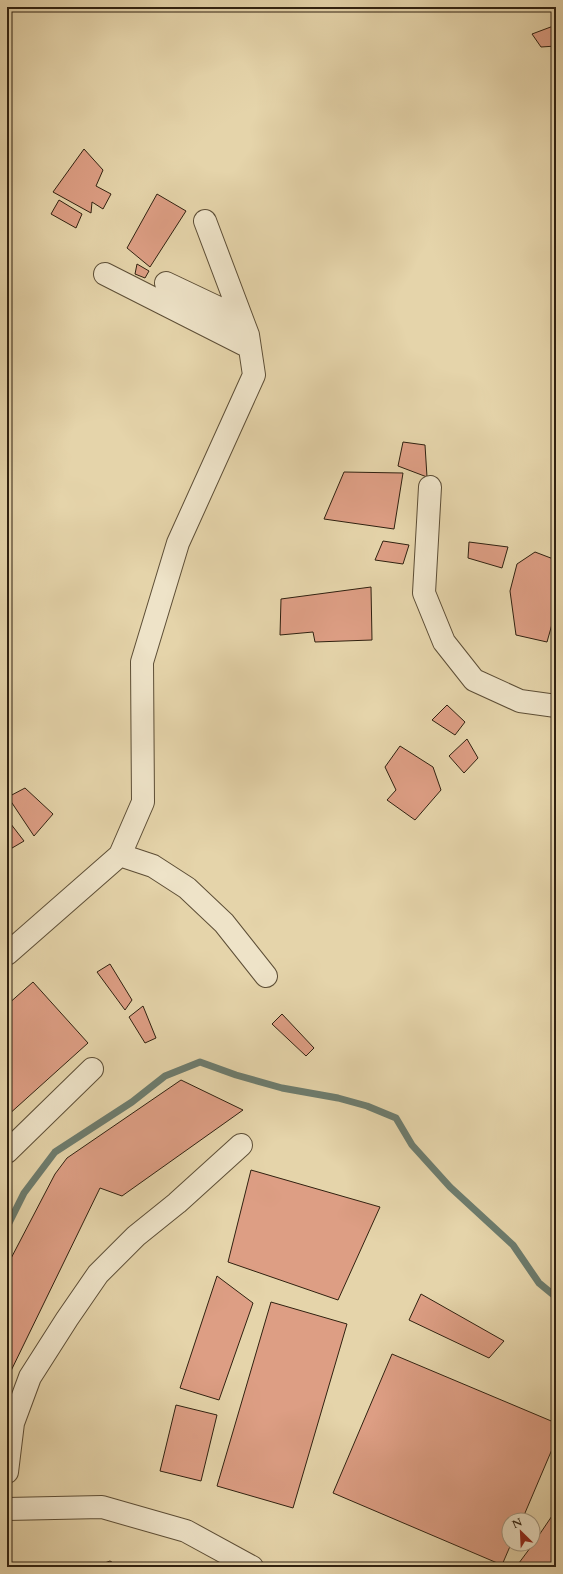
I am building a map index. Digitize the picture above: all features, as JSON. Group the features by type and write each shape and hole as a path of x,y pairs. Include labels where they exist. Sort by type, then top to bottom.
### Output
{"street":[{"path":"7,954 120,855 143,802 142,662 178,543 254,375 248,335 205,220"},
{"path":"105,274 249,347"},
{"path":"166,283 242,319"},
{"path":"430,487 424,593 444,642 474,680 520,701 556,706"},
{"path":"120,855 153,866 187,888 224,923 266,976"},
{"path":"7,1152 92,1069"},
{"path":"7,1472 13,1422 30,1377 98,1274 136,1236 177,1203 241,1145"},
{"path":"7,1504 102,1508 186,1531 250,1567"}],"building":[{"path":"556,25 556,46 541,47 532,34"},
{"path":"84,149 103,170 96,186 111,194 103,209 92,202 91,213 53,192"},
{"path":"157,194 186,211 150,267 127,248"},
{"path":"59,200 82,214 76,228 51,214"},
{"path":"137,264 149,271 145,278 135,274"},
{"path":"403,442 425,445 427,477 398,466"},
{"path":"344,472 403,473 394,529 324,519"},
{"path":"383,541 409,545 403,564 375,560"},
{"path":"469,542 508,547 502,568 468,558"},
{"path":"535,552 556,560 556,610 547,642 516,635 510,591 517,564"},
{"path":"371,587 372,640 315,642 313,632 280,635 281,599"},
{"path":"447,705 465,722 455,735 432,720"},
{"path":"467,739 478,758 464,773 449,756"},
{"path":"400,746 433,767 441,790 415,820 387,800 396,790 385,767"},
{"path":"25,788 53,814 34,836 8,797"},
{"path":"7,819 24,841 7,851"},
{"path":"110,964 132,1000 125,1010 97,972"},
{"path":"33,982 88,1043 7,1116 7,1005"},
{"path":"143,1006 156,1038 145,1043 129,1017"},
{"path":"282,1014 314,1048 306,1056 272,1024"},
{"path":"181,1080 243,1110 122,1196 100,1188 7,1379 7,1266 55,1174 67,1158"},
{"path":"251,1170 380,1207 338,1300 228,1262"},
{"path":"217,1276 253,1303 219,1400 180,1388"},
{"path":"421,1294 504,1341 489,1358 409,1320"},
{"path":"271,1302 347,1324 293,1508 217,1486"},
{"path":"392,1354 556,1423 556,1440 525,1512 501,1512 501,1552 508,1552 502,1565 333,1493"},
{"path":"176,1405 217,1415 201,1481 160,1471"},
{"path":"556,1510 556,1567 516,1567 527,1552 541,1552 541,1532"},
{"path":"110,1561 120,1567 94,1567"}],"waterway":[{"path":"7,1227 24,1193 55,1152 132,1102 165,1076 200,1062 236,1075 282,1088 338,1098 367,1106 396,1118 412,1145 450,1187 513,1245 539,1283 556,1297"}]}
